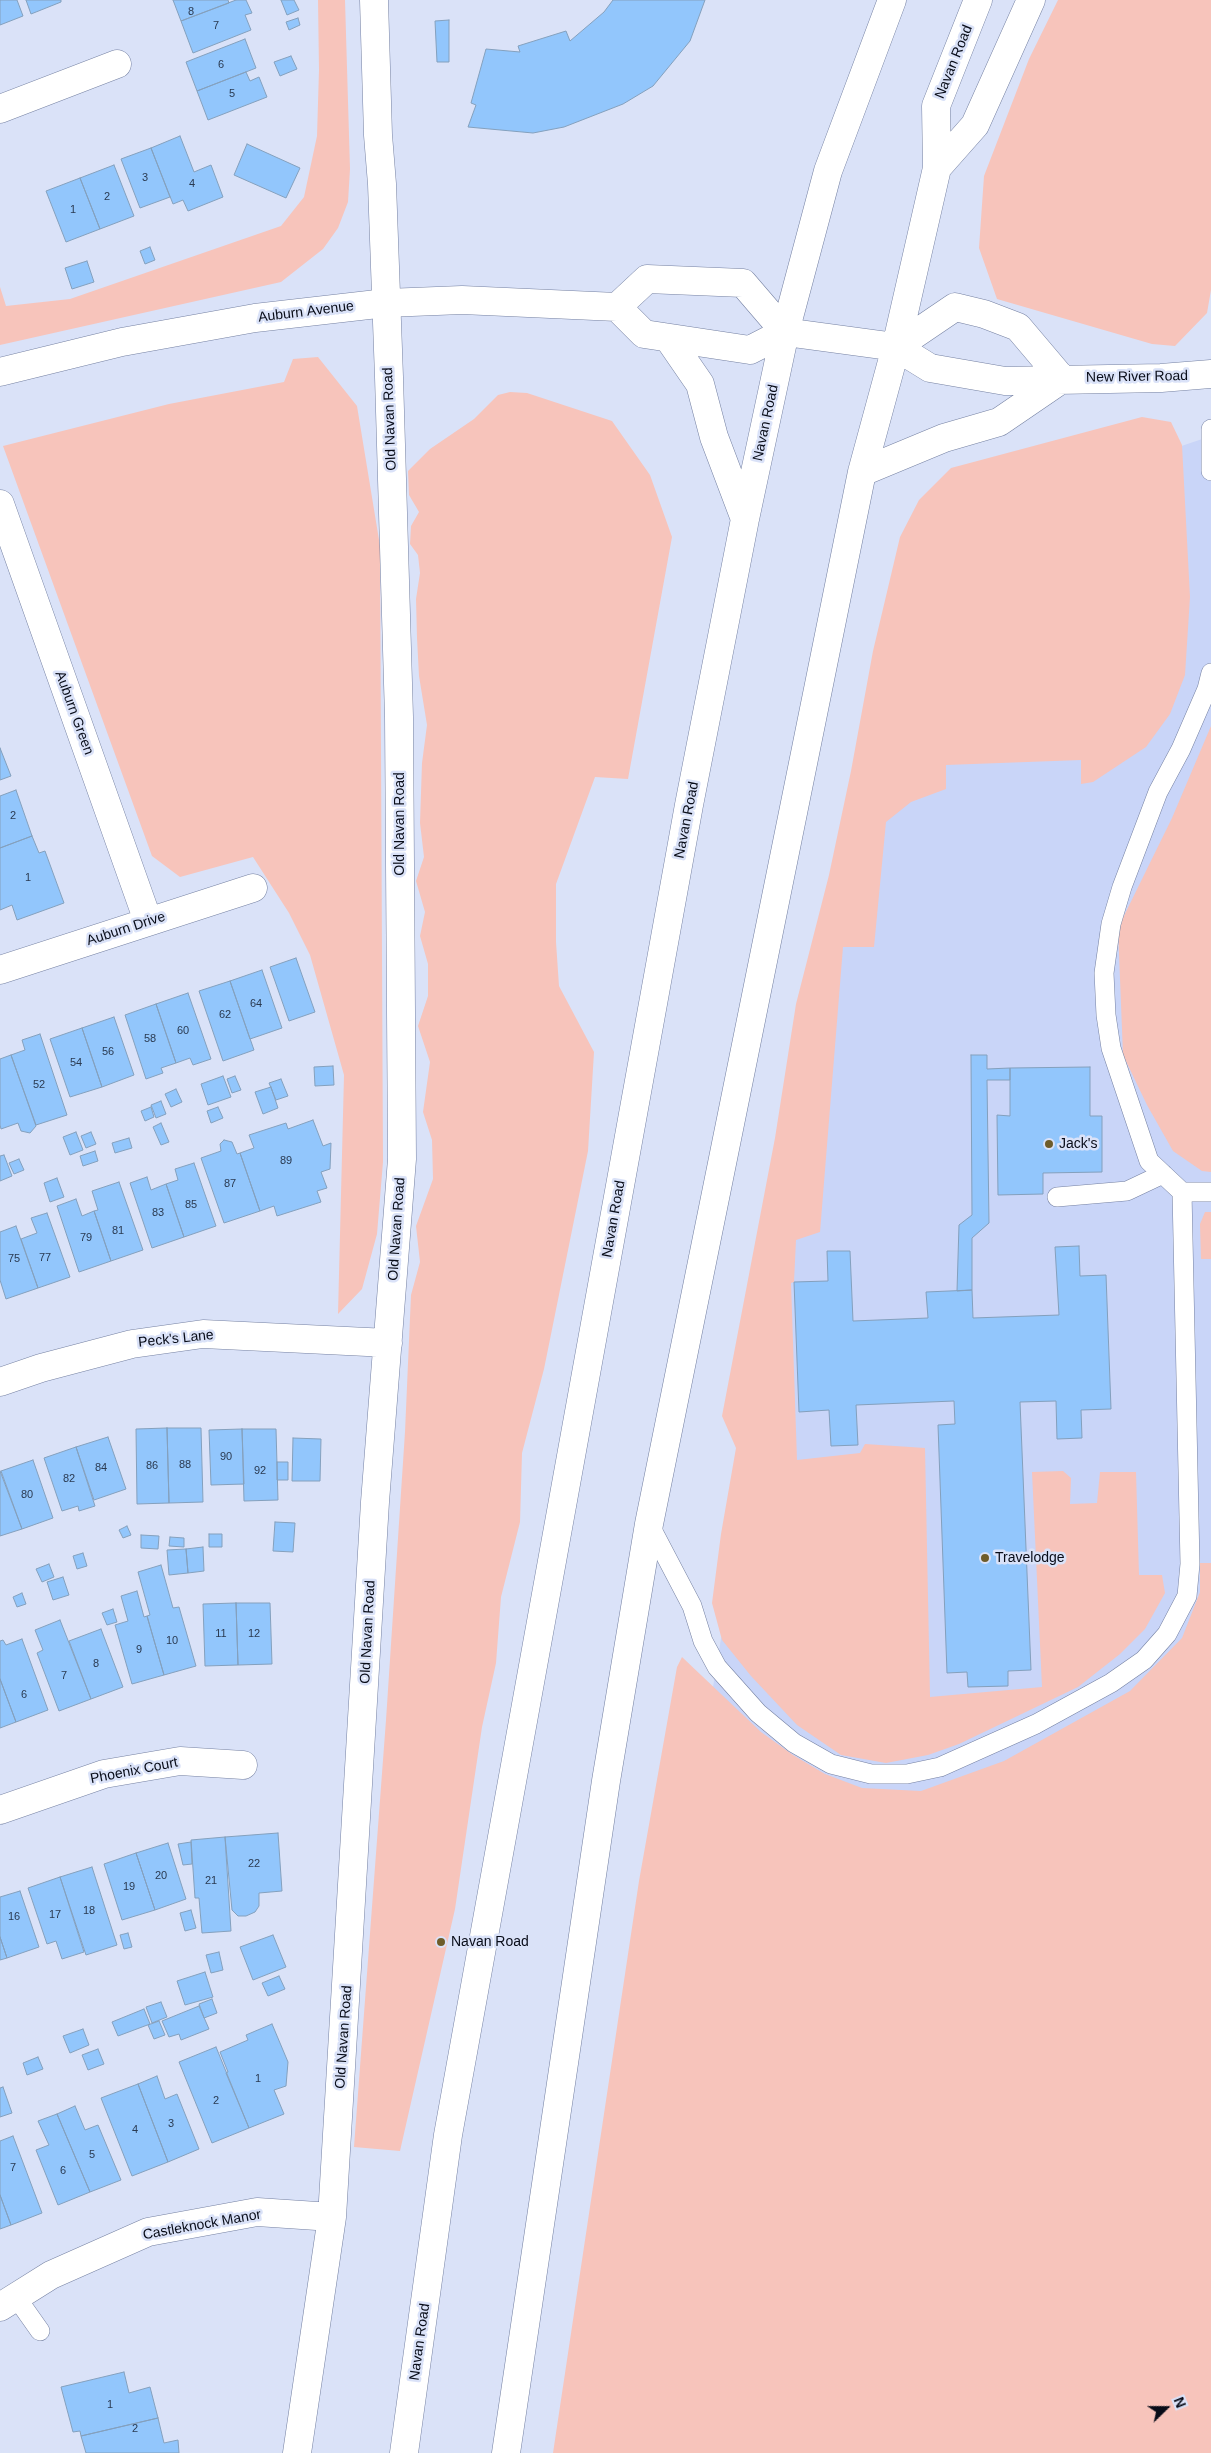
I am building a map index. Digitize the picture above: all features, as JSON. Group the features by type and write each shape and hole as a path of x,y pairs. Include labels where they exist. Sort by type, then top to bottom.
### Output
{"main road":[{"name":"Old Navan Road","path":"297,2453 332,2217 375,1502 402,1159 399,717 374,0"},
{"name":"Navan Road","path":"404,2453 448,2135 474,1985 686,824 745,519 785,332 828,171 892,0"},
{"name":"Navan Road","path":"506,2453 606,1781 649,1524 862,472 896,347 937,168 936,106 978,0"},
{"path":"937,168 975,125 1031,0"},
{"path":"0,109 117,64"},
{"path":"785,332 743,283 647,279 617,307 644,334 750,350 785,332 896,347 955,307 984,314 1018,328 1062,379 999,422 944,438 862,472"},
{"name":"Auburn Avenue","path":"0,372 122,342 254,318 386,303 462,300 617,307"},
{"path":"669,339 700,384 714,437 745,519"},
{"name":"New River Road","path":"896,347 930,368 1005,381 1161,378 1211,374"},
{"name":"Auburn Green","path":"0,504 148,921"},
{"name":"Auburn Drive","path":"0,970 253,888"},
{"name":"Peck's Lane","path":"0,1382 41,1368 132,1344 202,1334 388,1343"},
{"name":"Phoenix Court","path":"0,1810 104,1774 180,1761 243,1765"},
{"name":"Castleknock Manor","path":"8,2302 51,2275 148,2232 257,2212 332,2217"}],"lane":[{"path":"1211,429 1211,472"},
{"path":"1211,673 1207,689 1182,749 1158,792 1122,887 1110,924 1104,973 1106,1015 1111,1048 1149,1161 1182,1192 1211,1192"},
{"path":"1057,1197 1127,1192 1163,1174"},
{"path":"649,1524 692,1606 703,1641 717,1667 758,1713 794,1743 831,1764 871,1774 907,1774 940,1767 1036,1724 1111,1683 1144,1660 1168,1634 1188,1596 1190,1564 1182,1192"},
{"path":"8,2302 40,2331"}],"shaded area":[{"path":"318,0 345,0 350,169 348,202 338,228 323,249 281,282 0,345 0,287 6,306 70,299 281,226 304,197 317,136 319,70"},
{"path":"1058,0 1211,0 1211,290 1207,313 1175,346 1152,344 997,299 979,248 984,176 1029,59"},
{"path":"318,357 357,406 380,546 383,1162 377,1234 362,1289 338,1314 344,1075 310,955 289,913 253,857 180,877 152,856 3,446 169,404 284,382 293,359"},
{"path":"510,392 527,393 612,421 650,475 672,537 628,779 595,777 556,884 556,942 559,986 594,1052 588,1151 544,1369 522,1453 520,1522 501,1597 496,1663 482,1727 455,1909 400,2151 354,2147 386,1720 405,1432 411,1295 420,1262 416,1226 433,1179 432,1140 423,1112 430,1062 418,1026 428,996 428,964 420,936 425,912 416,881 424,857 420,823 422,763 427,725 419,676 417,638 416,599 420,573 418,555 410,544 411,526 419,512 409,495 408,471 430,449 474,419 498,395"},
{"path":"1142,417 1171,422 1182,445 1190,597 1185,675 1170,714 1146,747 1093,782 1081,784 1081,760 946,765 946,789 911,802 886,822 874,947 843,947 820,1232 796,1240 794,1282 791,1283 797,1460 860,1453 865,1444 925,1448 930,1697 1042,1687 1032,1472 1063,1471 1071,1478 1070,1504 1097,1503 1100,1472 1136,1472 1139,1575 1162,1575 1165,1593 1145,1629 1120,1654 1078,1687 959,1744 928,1755 886,1763 841,1755 797,1725 751,1676 722,1640 712,1603 721,1534 736,1448 722,1416 775,1138 796,1004 829,875 851,771 873,651 900,537 919,500 951,468"},
{"path":"1211,436 1211,1712 683,1898 713,1687 869,743 1108,471"},
{"path":"1211,726 1211,1172 1202,1171 1173,1151 1147,1105 1123,1055 1118,928 1172,818"},
{"path":"1205,1212 1211,1212 1211,1259 1201,1259 1200,1224"},
{"path":"1200,1563 1211,1563 1211,2453 553,2453 639,1881 677,1667 682,1657 761,1732 793,1755 825,1774 862,1788 921,1791 1004,1761 1130,1691 1182,1638 1200,1592"}],"building":[{"path":"0,0 17,0 23,16 0,25"},
{"path":"26,0 61,0 61,2 31,14"},
{"path":"173,0 228,0 229,3 181,21"},
{"path":"236,0 246,0 252,13 245,15 251,30 193,53 181,21"},
{"path":"281,0 294,0 299,10 287,15"},
{"path":"613,0 705,0 690,41 653,86 623,104 564,127 533,133 468,127 476,105 471,103 486,49 520,52 518,46 566,31 570,41 604,12"},
{"path":"298,18 300,25 289,30 286,22"},
{"path":"449,20 449,62 437,62 435,21"},
{"path":"245,39 256,68 197,91 186,62"},
{"path":"291,56 297,69 280,76 274,62"},
{"path":"246,72 250,81 259,77 267,97 208,120 197,91"},
{"path":"180,136 194,172 211,165 223,197 188,211 183,200 173,204 151,148"},
{"path":"247,144 300,168 286,198 234,175"},
{"path":"151,148 170,197 140,208 121,159"},
{"path":"114,165 134,216 100,229 80,178"},
{"path":"80,178 100,229 66,242 46,191"},
{"path":"150,247 155,260 145,264 140,251"},
{"path":"87,261 94,282 72,289 65,268"},
{"path":"0,748 11,776 0,780"},
{"path":"16,790 32,836 0,848 0,796"},
{"path":"32,836 39,853 45,851 64,903 17,920 12,905 0,910 0,848"},
{"path":"296,958 315,1012 289,1021 270,967"},
{"path":"262,970 282,1028 250,1039 230,981"},
{"path":"230,981 254,1050 223,1061 199,991"},
{"path":"188,993 211,1059 193,1065 190,1058 176,1063 156,1004"},
{"path":"156,1004 176,1063 161,1068 163,1073 146,1079 125,1015"},
{"path":"114,1017 134,1075 102,1087 82,1028"},
{"path":"82,1028 102,1087 70,1097 50,1039"},
{"path":"40,1034 67,1115 36,1125 11,1055 25,1050 22,1040"},
{"path":"11,1055 36,1126 30,1133 21,1131 18,1123 1,1129 0,1125 0,1059"},
{"path":"971,1055 987,1055 987,1069 1010,1068 1010,1080 987,1080 989,1223 972,1238 972,1290 957,1291 959,1225 972,1215"},
{"path":"333,1066 334,1085 315,1086 314,1067"},
{"name":"Jack's","path":"1090,1067 1090,1116 1102,1116 1102,1172 1043,1173 1043,1194 998,1195 997,1115 1010,1116 1010,1068"},
{"path":"223,1076 231,1097 208,1105 201,1084"},
{"path":"235,1076 241,1090 232,1093 227,1079"},
{"path":"281,1079 288,1096 276,1100 269,1083"},
{"path":"271,1087 278,1108 263,1114 255,1092"},
{"path":"176,1089 182,1102 171,1107 165,1094"},
{"path":"161,1101 166,1114 156,1118 151,1105"},
{"path":"151,1107 154,1117 145,1121 141,1111"},
{"path":"218,1107 223,1118 211,1123 207,1111"},
{"path":"313,1120 323,1146 331,1143 330,1169 321,1172 327,1188 317,1191 321,1202 277,1216 274,1206 260,1211 240,1153 254,1148 249,1135 286,1123 288,1129"},
{"path":"161,1123 169,1142 161,1145 153,1127"},
{"path":"76,1132 83,1150 70,1155 63,1137"},
{"path":"91,1132 96,1144 86,1148 81,1136"},
{"path":"129,1138 132,1148 115,1153 112,1143"},
{"path":"224,1140 232,1142 237,1154 240,1153 260,1211 224,1223 201,1158 221,1151 220,1144"},
{"path":"95,1151 98,1161 83,1166 80,1156"},
{"path":"4,1155 12,1176 0,1181 0,1156"},
{"path":"19,1159 24,1170 14,1174 9,1163"},
{"path":"194,1163 216,1226 184,1237 166,1184 178,1180 175,1169"},
{"path":"147,1177 151,1190 166,1184 184,1237 152,1248 130,1183"},
{"path":"57,1178 64,1197 50,1202 44,1183"},
{"path":"119,1182 143,1250 111,1261 94,1211 98,1210 92,1191"},
{"path":"76,1199 82,1216 94,1211 111,1261 79,1272 57,1206"},
{"path":"47,1213 70,1277 38,1288 21,1239 37,1233 31,1218"},
{"path":"16,1226 38,1288 6,1299 0,1280 0,1232"},
{"name":"Travelodge","path":"1079,1246 1080,1276 1106,1275 1111,1409 1081,1410 1082,1438 1057,1439 1056,1401 1020,1402 1031,1670 1008,1671 1008,1686 968,1687 967,1672 947,1673 938,1425 955,1424 954,1401 856,1405 858,1445 831,1446 829,1410 799,1412 794,1282 828,1281 827,1251 850,1251 853,1321 928,1318 926,1292 972,1290 973,1318 1059,1315 1055,1247"},
{"path":"167,1428 201,1428 203,1502 169,1503"},
{"path":"167,1428 169,1503 137,1504 136,1429"},
{"path":"242,1429 276,1429 278,1500 244,1501"},
{"path":"242,1429 244,1484 211,1485 209,1430"},
{"path":"108,1437 126,1489 94,1500 76,1447"},
{"path":"293,1438 321,1439 320,1481 292,1481"},
{"path":"76,1447 95,1506 79,1511 78,1506 62,1511 44,1458"},
{"path":"33,1460 53,1518 22,1529 1,1471"},
{"path":"277,1462 288,1462 288,1480 277,1480"},
{"path":"0,1471 22,1529 0,1536"},
{"path":"275,1522 295,1523 293,1552 273,1551"},
{"path":"127,1526 131,1535 123,1538 119,1530"},
{"path":"209,1534 222,1534 222,1547 209,1547"},
{"path":"141,1535 159,1536 158,1549 141,1548"},
{"path":"170,1537 184,1538 184,1547 169,1546"},
{"path":"203,1547 204,1571 188,1573 186,1549"},
{"path":"186,1549 188,1573 169,1575 167,1550"},
{"path":"83,1553 87,1566 77,1569 73,1556"},
{"path":"49,1564 54,1577 42,1582 36,1569"},
{"path":"161,1565 173,1608 179,1607 196,1666 164,1675 147,1616 150,1615 138,1572"},
{"path":"63,1577 69,1595 53,1600 47,1582"},
{"path":"137,1591 144,1617 147,1616 164,1675 132,1684 115,1625 128,1621 121,1596"},
{"path":"22,1593 26,1604 17,1607 13,1597"},
{"path":"236,1603 270,1603 272,1664 238,1665"},
{"path":"236,1603 238,1665 205,1666 203,1604"},
{"path":"113,1609 117,1622 107,1625 102,1613"},
{"path":"60,1620 91,1699 59,1711 37,1653 43,1650 35,1630"},
{"path":"101,1629 123,1687 91,1699 69,1641"},
{"path":"22,1639 48,1710 16,1722 0,1679 0,1641 3,1640 6,1645"},
{"path":"0,1679 16,1722 0,1728"},
{"path":"278,1833 282,1891 259,1893 259,1906 255,1912 246,1916 238,1916 232,1910 225,1837"},
{"path":"225,1837 231,1931 202,1933 199,1898 195,1898 191,1840"},
{"path":"191,1842 192,1864 183,1865 178,1844"},
{"path":"168,1843 186,1899 155,1910 136,1853"},
{"path":"136,1853 155,1910 122,1920 104,1864"},
{"path":"92,1867 117,1945 86,1955 60,1877"},
{"path":"60,1877 84,1952 62,1959 56,1941 47,1944 28,1888"},
{"path":"20,1891 39,1947 7,1958 0,1937 0,1897"},
{"path":"191,1910 196,1928 185,1931 180,1913"},
{"path":"128,1933 132,1947 124,1949 120,1935"},
{"path":"273,1935 286,1967 253,1980 240,1947"},
{"path":"0,1937 7,1958 0,1960"},
{"path":"219,1952 223,1970 211,1973 206,1955"},
{"path":"205,1972 213,1997 185,2005 177,1981"},
{"path":"279,1976 285,1989 268,1996 262,1983"},
{"path":"212,1999 217,2013 204,2018 199,2004"},
{"path":"161,2002 167,2017 152,2023 146,2007"},
{"path":"199,2006 209,2029 181,2040 179,2034 169,2037 162,2021"},
{"path":"144,2009 150,2024 118,2036 112,2022"},
{"path":"159,2021 165,2035 154,2039 148,2025"},
{"path":"272,2024 288,2062 286,2086 274,2090 284,2114 249,2128 226,2073 228,2072 220,2052 248,2040 246,2035"},
{"path":"83,2029 89,2045 70,2053 63,2036"},
{"path":"216,2047 249,2128 212,2143 179,2062"},
{"path":"98,2049 104,2064 88,2070 82,2055"},
{"path":"38,2057 43,2069 27,2075 23,2063"},
{"path":"157,2076 165,2099 177,2094 199,2149 168,2162 138,2084"},
{"path":"138,2084 168,2162 132,2176 101,2098"},
{"path":"3,2087 12,2113 0,2117 0,2088"},
{"path":"75,2106 85,2130 98,2125 121,2180 90,2192 57,2114"},
{"path":"57,2114 90,2192 58,2205 36,2150 49,2145 38,2121"},
{"path":"13,2136 42,2213 11,2225 0,2195 0,2141"},
{"path":"0,2195 11,2225 0,2229"},
{"path":"124,2372 129,2393 150,2387 158,2418 81,2436 80,2431 73,2432 61,2387"},
{"path":"158,2418 164,2443 178,2440 179,2453 86,2453 81,2436"}],"place":[{"name":"Jack's","path":"1049,1144"},
{"name":"Travelodge","path":"985,1558"},
{"name":"Navan Road","path":"441,1942"}]}
